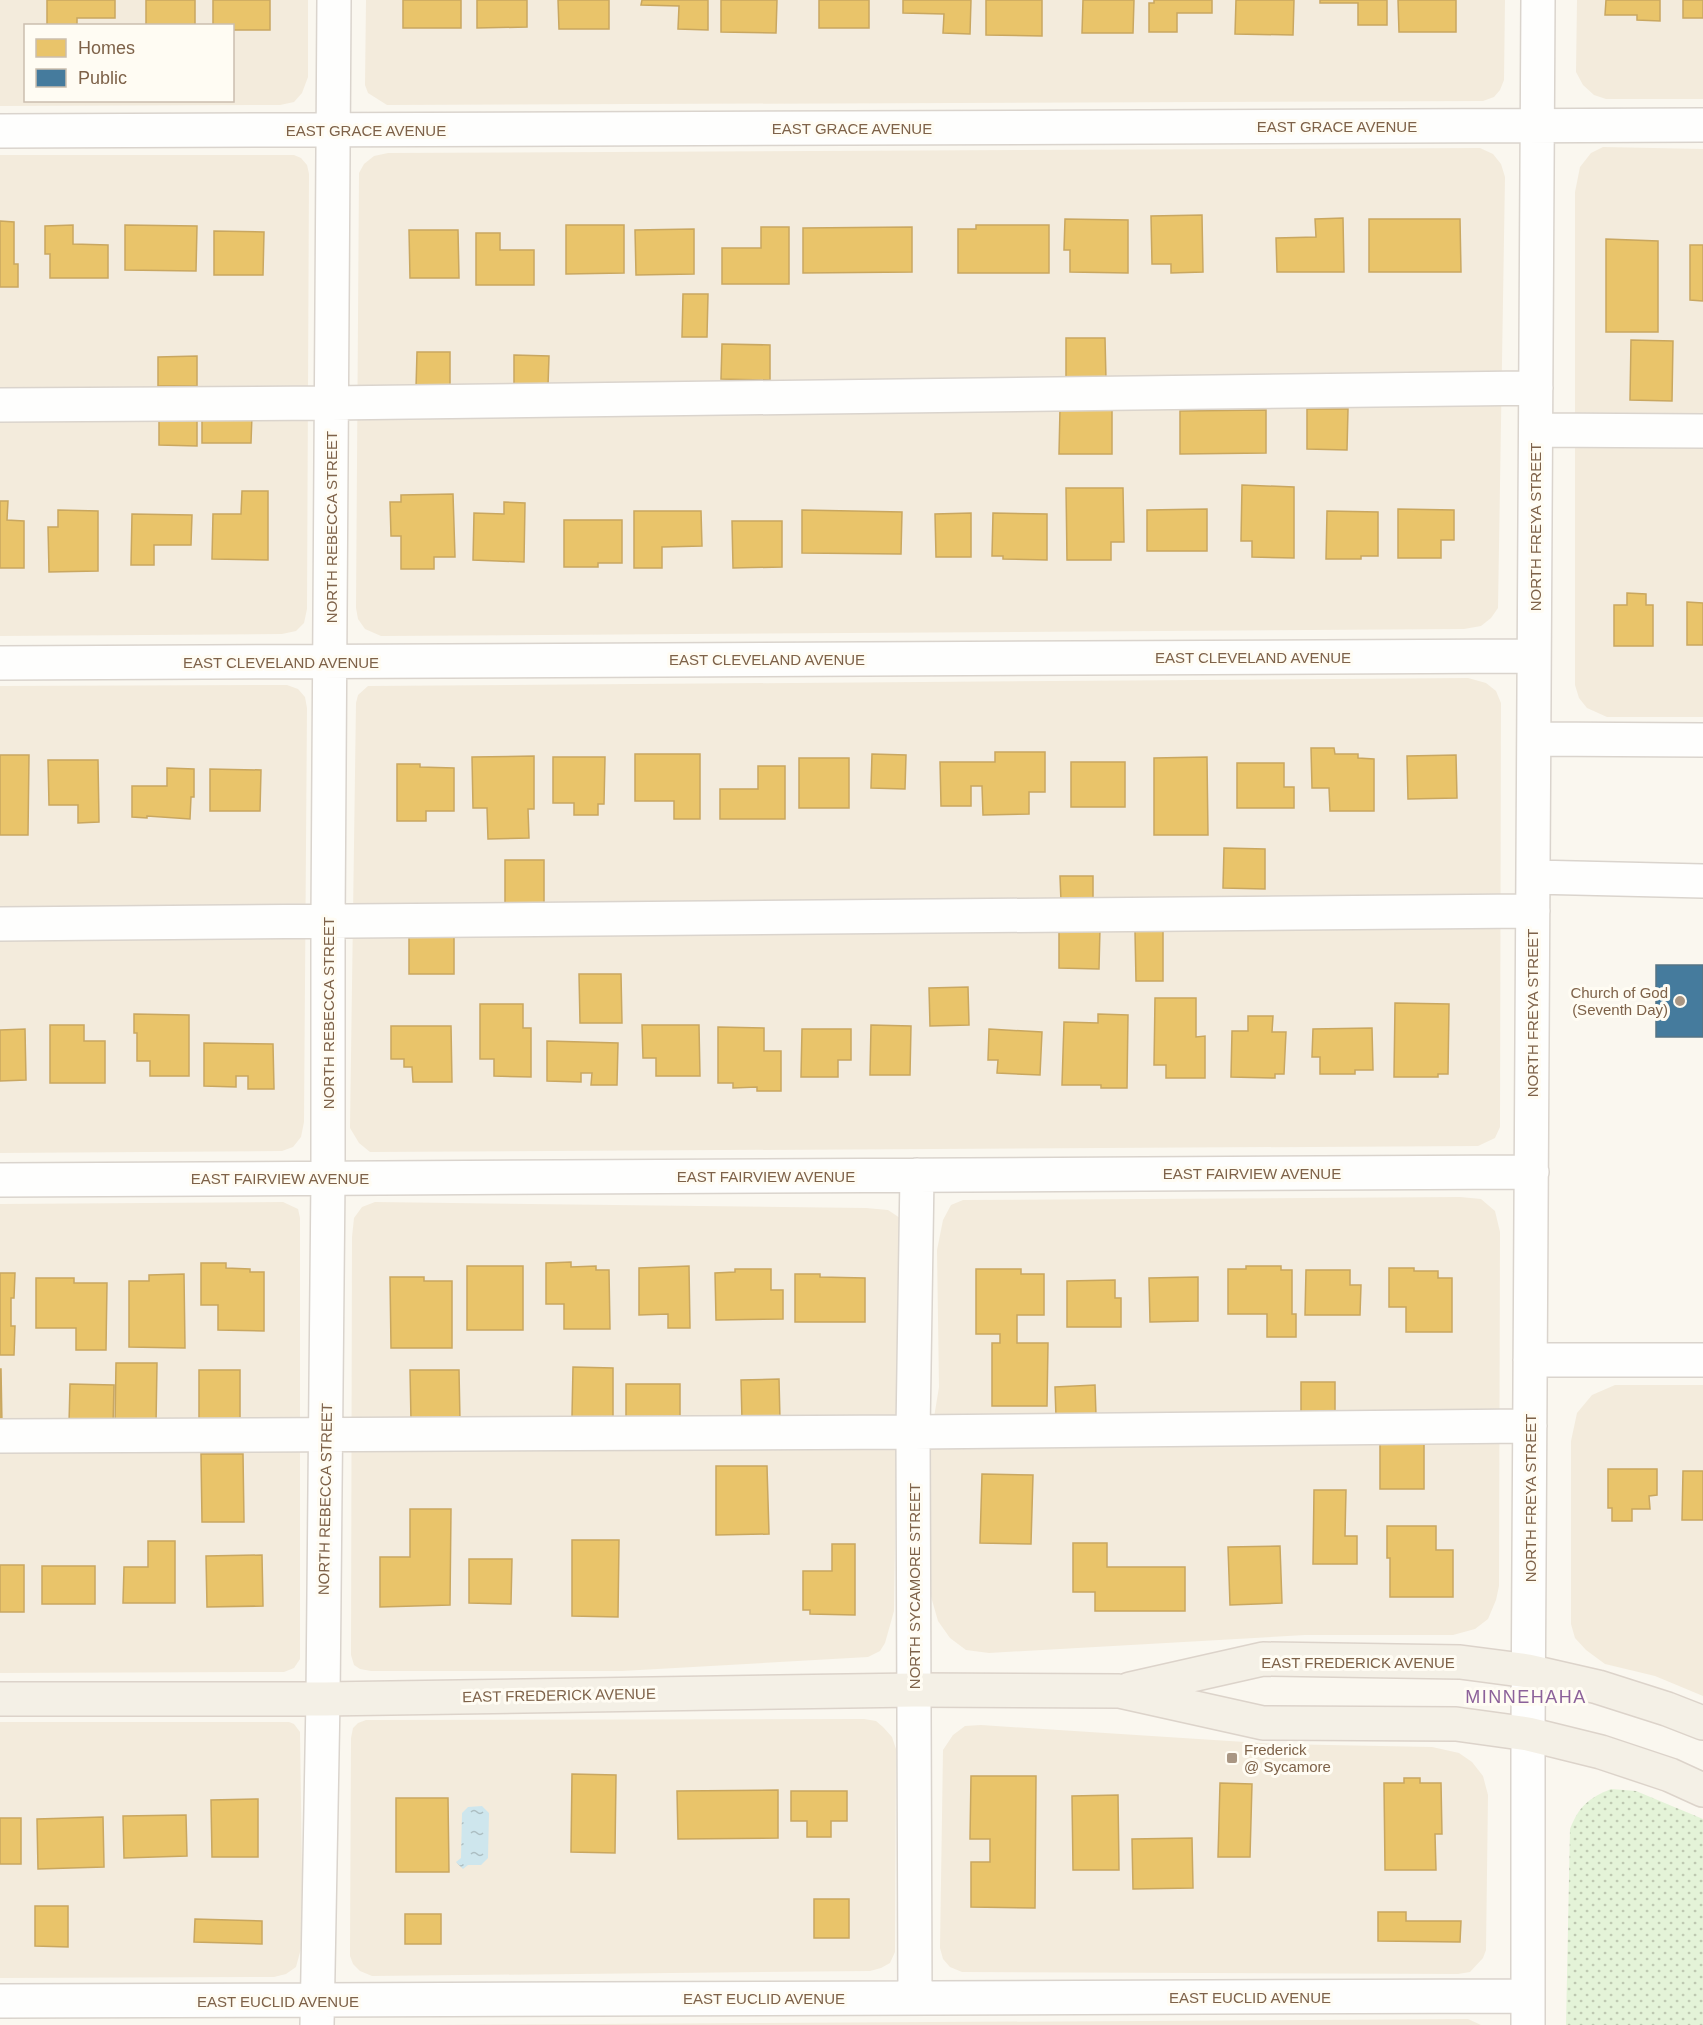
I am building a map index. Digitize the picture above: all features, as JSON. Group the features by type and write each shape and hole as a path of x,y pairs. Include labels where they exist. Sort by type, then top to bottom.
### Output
{"main road":[{"name":"EAST FREDERICK AVENUE","path":"1119,1691 1263,1659 1460,1662 1528,1671"},
{"path":"1528,1671 1598,1687 1667,1709 1703,1724"},
{"name":"EAST FREDERICK AVENUE","path":"0,1699 323,1699 915,1690 1119,1691 1263,1723 1456,1724 1528,1734"},
{"path":"1528,1734 1601,1752 1670,1775 1703,1790"}],"street":[{"name":"NORTH REBECCA STREET","path":"317,2013 326,1434 334,0"},
{"name":"NORTH FREYA STREET","path":"1528,2010 1538,0"},
{"name":"EAST GRACE AVENUE","path":"0,131 1703,125"},
{"path":"0,405 1536,388"},
{"path":"1536,430 1703,431"},
{"name":"EAST CLEVELAND AVENUE","path":"0,663 1534,656"},
{"path":"1534,739 1703,740"},
{"path":"1533,877 1703,881"},
{"path":"0,924 1533,911"},
{"name":"EAST FAIRVIEW AVENUE","path":"0,1180 1532,1172"},
{"name":"NORTH SYCAMORE STREET","path":"915,1997 913,1432 917,1175"},
{"path":"1530,1360 1703,1360"},
{"path":"0,1436 913,1432 1530,1426"},
{"name":"EAST EUCLID AVENUE","path":"0,2001 317,2013 915,1997 1528,2010"}],"shaded area":[{"path":"0,0 308,0 308,77 302,93 294,102 280,105 0,106"},
{"path":"366,0 1505,0 1504,80 1494,97 1483,101 387,105 368,93 365,85"},
{"path":"1577,0 1703,0 1703,99 1606,99 1594,95 1583,85 1576,72"},
{"path":"1603,147 1703,149 1703,717 1607,717 1587,708 1579,698 1575,685 1575,192 1580,167 1591,153"},
{"path":"1480,148 1493,154 1501,164 1505,177 1498,608 1481,626 1464,629 381,636 365,629 358,619 356,608 359,173 364,164 374,156 388,153"},
{"path":"0,155 294,155 301,158 307,165 309,174 307,609 304,623 296,631 282,634 0,636"},
{"path":"1468,678 1486,683 1496,691 1501,703 1500,1127 1495,1138 1478,1146 370,1152 359,1143 350,1128 356,703 358,695 368,686"},
{"path":"287,685 298,689 305,697 307,708 304,1122 301,1137 293,1147 282,1151 0,1153 0,686"},
{"path":"1460,1197 1481,1199 1495,1211 1500,1232 1499,1586 1488,1619 1475,1629 1453,1635 1305,1635 989,1653 966,1650 950,1638 938,1621 926,1579 927,1460 939,1387 937,1250 943,1220 951,1205 963,1200"},
{"path":"283,1202 298,1209 300,1218 300,1659 294,1668 284,1672 0,1673 0,1204"},
{"path":"375,1202 866,1208 888,1210 900,1218 894,1611 885,1643 880,1651 868,1657 622,1671 371,1671 354,1665 351,1655 352,1237 354,1218 362,1207"},
{"path":"1615,1385 1703,1385 1703,1696 1655,1676 1605,1664 1586,1650 1575,1638 1571,1624 1571,1441 1577,1413 1592,1395"},
{"path":"864,1719 876,1721 883,1727 892,1737 896,1749 895,1952 890,1963 881,1968 870,1971 372,1976 360,1971 353,1964 350,1956 351,1738 353,1728 358,1723 366,1720"},
{"path":"0,1722 289,1722 294,1724 300,1732 303,1941 296,1967 286,1974 274,1977 0,1978"},
{"path":"981,1725 1277,1744 1432,1747 1459,1753 1472,1762 1483,1776 1488,1795 1486,1950 1483,1958 1470,1972 1458,1974 962,1972 950,1967 943,1959 940,1948 943,1750 953,1735 965,1726"},
{"path":"1468,2019 1481,2025 435,2025"}],"green space":[{"path":"1611,1789 1636,1791 1703,1819 1703,2025 1566,2025 1570,1829 1577,1814 1586,1804"}],"water":[{"path":"482,1806 489,1813 488,1858 481,1865 468,1865 463,1869 456,1862 461,1858 462,1813 468,1807"}],"building: Homes":[{"path":"47,0 115,0 115,18 77,18 77,24 47,24"},
{"path":"146,0 195,0 195,24 146,24"},
{"path":"213,0 270,0 270,30 234,30 234,24 213,24"},
{"path":"403,0 461,0 461,28 403,28"},
{"path":"477,0 527,0 527,27 477,28"},
{"path":"558,0 609,0 609,29 559,29"},
{"path":"642,0 708,0 708,30 678,29 679,6 641,5"},
{"path":"721,0 777,0 776,33 721,32"},
{"path":"819,0 869,0 869,28 819,28"},
{"path":"903,0 971,0 970,34 943,33 944,14 903,13"},
{"path":"986,0 1042,0 1042,36 986,35"},
{"path":"1083,0 1134,0 1133,33 1082,33"},
{"path":"1154,0 1212,0 1212,13 1177,13 1177,32 1149,32 1149,3 1154,3"},
{"path":"1236,0 1294,0 1293,35 1235,34"},
{"path":"1320,0 1387,0 1387,25 1358,25 1358,3 1320,3"},
{"path":"1398,0 1456,0 1456,32 1399,32"},
{"path":"1606,0 1660,0 1660,21 1637,20 1637,15 1605,15"},
{"path":"1683,0 1703,0 1703,18 1683,18"},
{"path":"1202,215 1203,272 1171,273 1171,264 1152,264 1151,216"},
{"path":"1343,218 1344,272 1277,272 1276,238 1316,237 1315,219"},
{"path":"1065,219 1128,220 1128,273 1070,272 1070,250 1064,250"},
{"path":"1369,219 1460,219 1461,272 1369,272"},
{"path":"0,221 14,222 14,264 18,264 18,287 0,287"},
{"path":"73,225 73,244 108,245 108,278 50,278 50,254 45,254 45,226"},
{"path":"125,225 197,226 196,271 125,270"},
{"path":"566,225 624,225 624,273 566,274"},
{"path":"976,225 1049,225 1049,273 958,273 958,229 976,229"},
{"path":"761,227 789,227 789,284 722,284 722,248 761,248"},
{"path":"912,227 912,272 803,273 803,228"},
{"path":"694,229 694,274 636,275 635,230"},
{"path":"409,230 458,230 459,278 410,278"},
{"path":"214,231 264,232 263,275 214,275"},
{"path":"476,233 500,233 500,250 534,250 534,285 476,285"},
{"path":"1606,239 1658,241 1658,332 1606,332"},
{"path":"1690,245 1703,245 1703,301 1690,300"},
{"path":"683,294 708,294 707,337 682,337"},
{"path":"1066,338 1105,338 1106,380 1066,380"},
{"path":"1631,340 1673,341 1672,401 1630,400"},
{"path":"722,344 770,345 770,380 721,379"},
{"path":"417,352 450,352 450,388 416,388"},
{"path":"514,355 549,356 548,386 514,386"},
{"path":"197,356 197,386 158,386 158,357"},
{"path":"1060,409 1112,409 1112,454 1059,454"},
{"path":"1307,409 1348,409 1347,450 1307,449"},
{"path":"1266,410 1266,453 1180,454 1180,411"},
{"path":"159,415 197,415 197,446 159,445"},
{"path":"202,415 252,415 251,443 202,443"},
{"path":"1242,485 1294,487 1294,558 1252,557 1252,541 1241,541"},
{"path":"1066,488 1123,488 1124,542 1111,542 1111,560 1067,560"},
{"path":"242,491 268,491 268,560 212,559 213,514 241,514"},
{"path":"453,494 455,557 434,557 434,569 401,569 401,536 391,536 390,502 401,502 401,495"},
{"path":"0,501 8,501 7,520 24,521 24,568 0,568"},
{"path":"504,502 525,503 524,562 473,560 474,513 504,514"},
{"path":"1207,509 1207,551 1147,551 1147,510"},
{"path":"1398,509 1454,510 1454,540 1441,540 1441,558 1398,558"},
{"path":"58,510 98,511 98,571 49,572 48,527 58,527"},
{"path":"802,510 902,512 901,554 802,553"},
{"path":"634,511 701,511 702,546 662,547 662,568 634,568"},
{"path":"1327,511 1378,512 1378,556 1361,556 1361,559 1326,559"},
{"path":"971,513 971,557 936,557 935,514"},
{"path":"993,513 1047,514 1047,560 1003,559 1003,556 992,556"},
{"path":"132,514 192,515 191,545 154,545 154,565 131,565"},
{"path":"564,520 622,520 622,563 598,563 598,567 564,567"},
{"path":"732,521 782,521 782,567 733,568"},
{"path":"1627,593 1646,594 1646,605 1653,605 1653,646 1614,646 1614,605 1627,605"},
{"path":"1687,602 1703,603 1703,645 1687,645"},
{"path":"1311,748 1334,748 1335,754 1358,754 1358,758 1374,759 1374,811 1330,811 1329,788 1312,788"},
{"path":"995,752 1045,752 1045,792 1029,792 1029,814 983,815 982,786 971,786 971,806 941,806 940,762 995,762"},
{"path":"635,754 700,754 700,819 674,819 674,801 635,801"},
{"path":"872,754 906,755 905,789 871,788"},
{"path":"0,755 29,755 28,835 0,835"},
{"path":"1456,755 1457,798 1408,799 1407,756"},
{"path":"534,756 534,809 528,809 529,838 488,839 487,808 473,808 472,757"},
{"path":"553,757 605,757 604,804 598,804 598,815 574,815 574,803 553,803"},
{"path":"1207,757 1208,835 1154,835 1154,758"},
{"path":"799,758 849,758 849,808 799,808"},
{"path":"48,760 98,760 99,822 78,823 78,805 49,805"},
{"path":"1071,762 1125,762 1125,807 1071,807"},
{"path":"1237,763 1284,763 1284,787 1294,787 1294,808 1237,808"},
{"path":"397,764 454,768 454,811 426,811 426,821 397,821"},
{"path":"758,766 785,766 785,819 720,819 720,789 758,789"},
{"path":"167,768 194,769 194,797 191,797 190,819 132,817 132,786 167,786"},
{"path":"210,769 261,770 260,811 210,811"},
{"path":"1224,848 1265,849 1265,889 1223,888"},
{"path":"505,860 544,860 544,907 505,906"},
{"path":"1060,876 1093,876 1093,901 1061,902"},
{"path":"1059,928 1100,928 1099,969 1059,968"},
{"path":"409,930 454,930 454,974 409,974"},
{"path":"1135,931 1163,931 1163,981 1136,981"},
{"path":"579,974 621,974 622,1023 580,1023"},
{"path":"968,987 969,1025 930,1026 929,988"},
{"path":"1155,998 1196,998 1196,1037 1205,1036 1205,1078 1166,1078 1166,1065 1154,1065"},
{"path":"1395,1003 1449,1004 1448,1074 1438,1074 1438,1077 1394,1077"},
{"path":"480,1004 523,1004 523,1028 531,1028 531,1077 494,1076 494,1059 480,1059"},
{"path":"134,1014 189,1015 189,1076 150,1076 150,1061 137,1061"},
{"path":"1098,1014 1128,1015 1127,1088 1062,1085 1064,1022 1098,1023"},
{"path":"1248,1016 1273,1016 1272,1032 1286,1032 1284,1074 1275,1074 1275,1078 1231,1077 1232,1031 1248,1031"},
{"path":"50,1025 84,1025 84,1041 105,1041 105,1083 50,1083"},
{"path":"642,1025 699,1025 700,1076 656,1076 656,1058 643,1058"},
{"path":"871,1025 911,1026 910,1075 870,1075"},
{"path":"391,1026 451,1026 452,1082 413,1082 412,1067 404,1067 404,1059 391,1059"},
{"path":"718,1027 764,1028 764,1051 781,1051 781,1091 757,1091 757,1087 733,1088 733,1083 718,1083"},
{"path":"1372,1028 1373,1070 1355,1070 1355,1074 1320,1074 1320,1057 1312,1057 1313,1029"},
{"path":"25,1029 26,1080 0,1081 0,1030"},
{"path":"802,1029 851,1029 851,1060 838,1060 838,1077 801,1077"},
{"path":"989,1029 1042,1032 1040,1075 997,1073 998,1060 988,1060"},
{"path":"547,1041 618,1043 617,1085 591,1085 592,1073 581,1073 581,1082 547,1081"},
{"path":"204,1043 273,1044 274,1089 248,1089 248,1076 236,1076 236,1087 204,1086"},
{"path":"571,1262 571,1267 596,1266 596,1270 609,1270 610,1329 564,1329 564,1304 546,1304 546,1263"},
{"path":"201,1263 226,1263 226,1268 264,1272 264,1331 218,1330 218,1305 201,1305"},
{"path":"467,1266 523,1266 523,1330 467,1330"},
{"path":"689,1266 690,1328 668,1328 668,1314 639,1315 639,1268"},
{"path":"1246,1266 1281,1266 1281,1270 1292,1270 1292,1314 1296,1314 1296,1337 1267,1337 1267,1314 1228,1314 1228,1269 1246,1269"},
{"path":"1389,1268 1438,1271 1438,1278 1452,1278 1452,1332 1406,1332 1406,1307 1389,1307"},
{"path":"735,1269 771,1269 771,1290 783,1290 783,1319 716,1320 715,1273 735,1272"},
{"path":"976,1269 1021,1269 1021,1274 1044,1274 1044,1315 1017,1315 1017,1343 1048,1343 1047,1406 992,1406 992,1343 1000,1343 1000,1334 976,1334"},
{"path":"1306,1270 1350,1270 1350,1285 1361,1285 1360,1315 1305,1315"},
{"path":"0,1273 15,1273 14,1298 11,1298 11,1326 15,1326 14,1355 0,1355"},
{"path":"184,1274 185,1348 129,1347 129,1281 149,1281 149,1275"},
{"path":"795,1274 865,1278 865,1322 795,1322"},
{"path":"390,1277 424,1277 424,1281 452,1281 452,1348 391,1348"},
{"path":"1198,1277 1198,1321 1150,1322 1149,1278"},
{"path":"36,1278 74,1278 74,1283 107,1283 106,1350 76,1350 76,1328 36,1328"},
{"path":"1115,1280 1115,1298 1121,1298 1121,1327 1067,1327 1067,1281"},
{"path":"116,1363 157,1363 156,1425 115,1424"},
{"path":"573,1367 613,1368 613,1417 572,1417"},
{"path":"1,1369 2,1424 0,1424"},
{"path":"199,1370 240,1370 240,1423 199,1423"},
{"path":"410,1370 459,1370 460,1421 411,1421"},
{"path":"779,1379 780,1420 742,1421 741,1380"},
{"path":"1301,1382 1335,1382 1335,1415 1301,1415"},
{"path":"70,1384 114,1385 113,1425 69,1424"},
{"path":"626,1384 680,1384 680,1423 626,1423"},
{"path":"1095,1385 1096,1415 1056,1417 1055,1387"},
{"path":"1380,1444 1424,1444 1424,1489 1380,1489"},
{"path":"201,1454 243,1454 244,1522 202,1522"},
{"path":"716,1466 767,1466 769,1534 716,1535"},
{"path":"1608,1469 1657,1469 1657,1495 1649,1496 1650,1509 1632,1509 1632,1521 1612,1521 1612,1508 1608,1508"},
{"path":"1683,1471 1703,1471 1703,1520 1682,1520"},
{"path":"982,1474 1033,1475 1031,1544 980,1543"},
{"path":"1314,1490 1346,1490 1345,1536 1357,1536 1357,1564 1313,1564"},
{"path":"410,1509 451,1509 450,1605 380,1607 380,1557 410,1557"},
{"path":"1387,1526 1436,1526 1436,1550 1453,1550 1453,1597 1390,1597"},
{"path":"572,1540 619,1540 618,1617 572,1616"},
{"path":"148,1541 175,1541 175,1603 123,1603 124,1567 148,1567"},
{"path":"1073,1543 1107,1543 1107,1567 1185,1567 1185,1611 1095,1611 1095,1592 1073,1592"},
{"path":"832,1544 855,1544 855,1615 810,1614 810,1610 803,1610 803,1571 832,1571"},
{"path":"1280,1546 1282,1603 1230,1605 1228,1547"},
{"path":"262,1555 263,1606 207,1607 206,1556"},
{"path":"469,1559 512,1559 511,1604 469,1603"},
{"path":"0,1565 24,1565 24,1612 0,1612"},
{"path":"42,1566 95,1566 95,1604 42,1604"},
{"path":"572,1774 616,1775 615,1853 571,1852"},
{"path":"971,1776 1036,1776 1035,1908 971,1907 971,1862 990,1862 990,1839 970,1839"},
{"path":"1404,1778 1420,1778 1420,1783 1441,1783 1442,1834 1435,1834 1436,1870 1385,1870 1384,1783 1404,1783"},
{"path":"1220,1783 1252,1784 1250,1857 1218,1857"},
{"path":"778,1790 778,1838 678,1839 677,1791"},
{"path":"791,1791 847,1791 847,1821 831,1821 831,1837 807,1837 807,1821 791,1821"},
{"path":"1118,1795 1119,1870 1073,1870 1072,1796"},
{"path":"396,1798 448,1798 449,1872 396,1872"},
{"path":"258,1799 258,1857 212,1857 211,1800"},
{"path":"186,1815 187,1856 124,1858 123,1816"},
{"path":"103,1817 104,1867 38,1869 37,1819"},
{"path":"0,1818 21,1818 21,1864 0,1864"},
{"path":"1192,1838 1193,1888 1133,1889 1132,1839"},
{"path":"814,1899 849,1899 849,1938 814,1938"},
{"path":"35,1906 68,1906 68,1947 35,1946"},
{"path":"1378,1912 1406,1912 1406,1921 1461,1921 1460,1942 1378,1941"},
{"path":"405,1914 441,1914 441,1944 405,1944"},
{"path":"195,1919 262,1921 262,1944 194,1942"}],"building: Public":[{"name":"Church of God (Seventh Day)","path":"1656,965 1703,965 1703,1037 1656,1037"}],"place":[{"name":"Church of God (Seventh Day)","path":"1680,1001"},
{"name":"Frederick @ Sycamore","path":"1232,1758"}],"district":[{"name":"MINNEHAHA","path":"1526,1697"}]}
